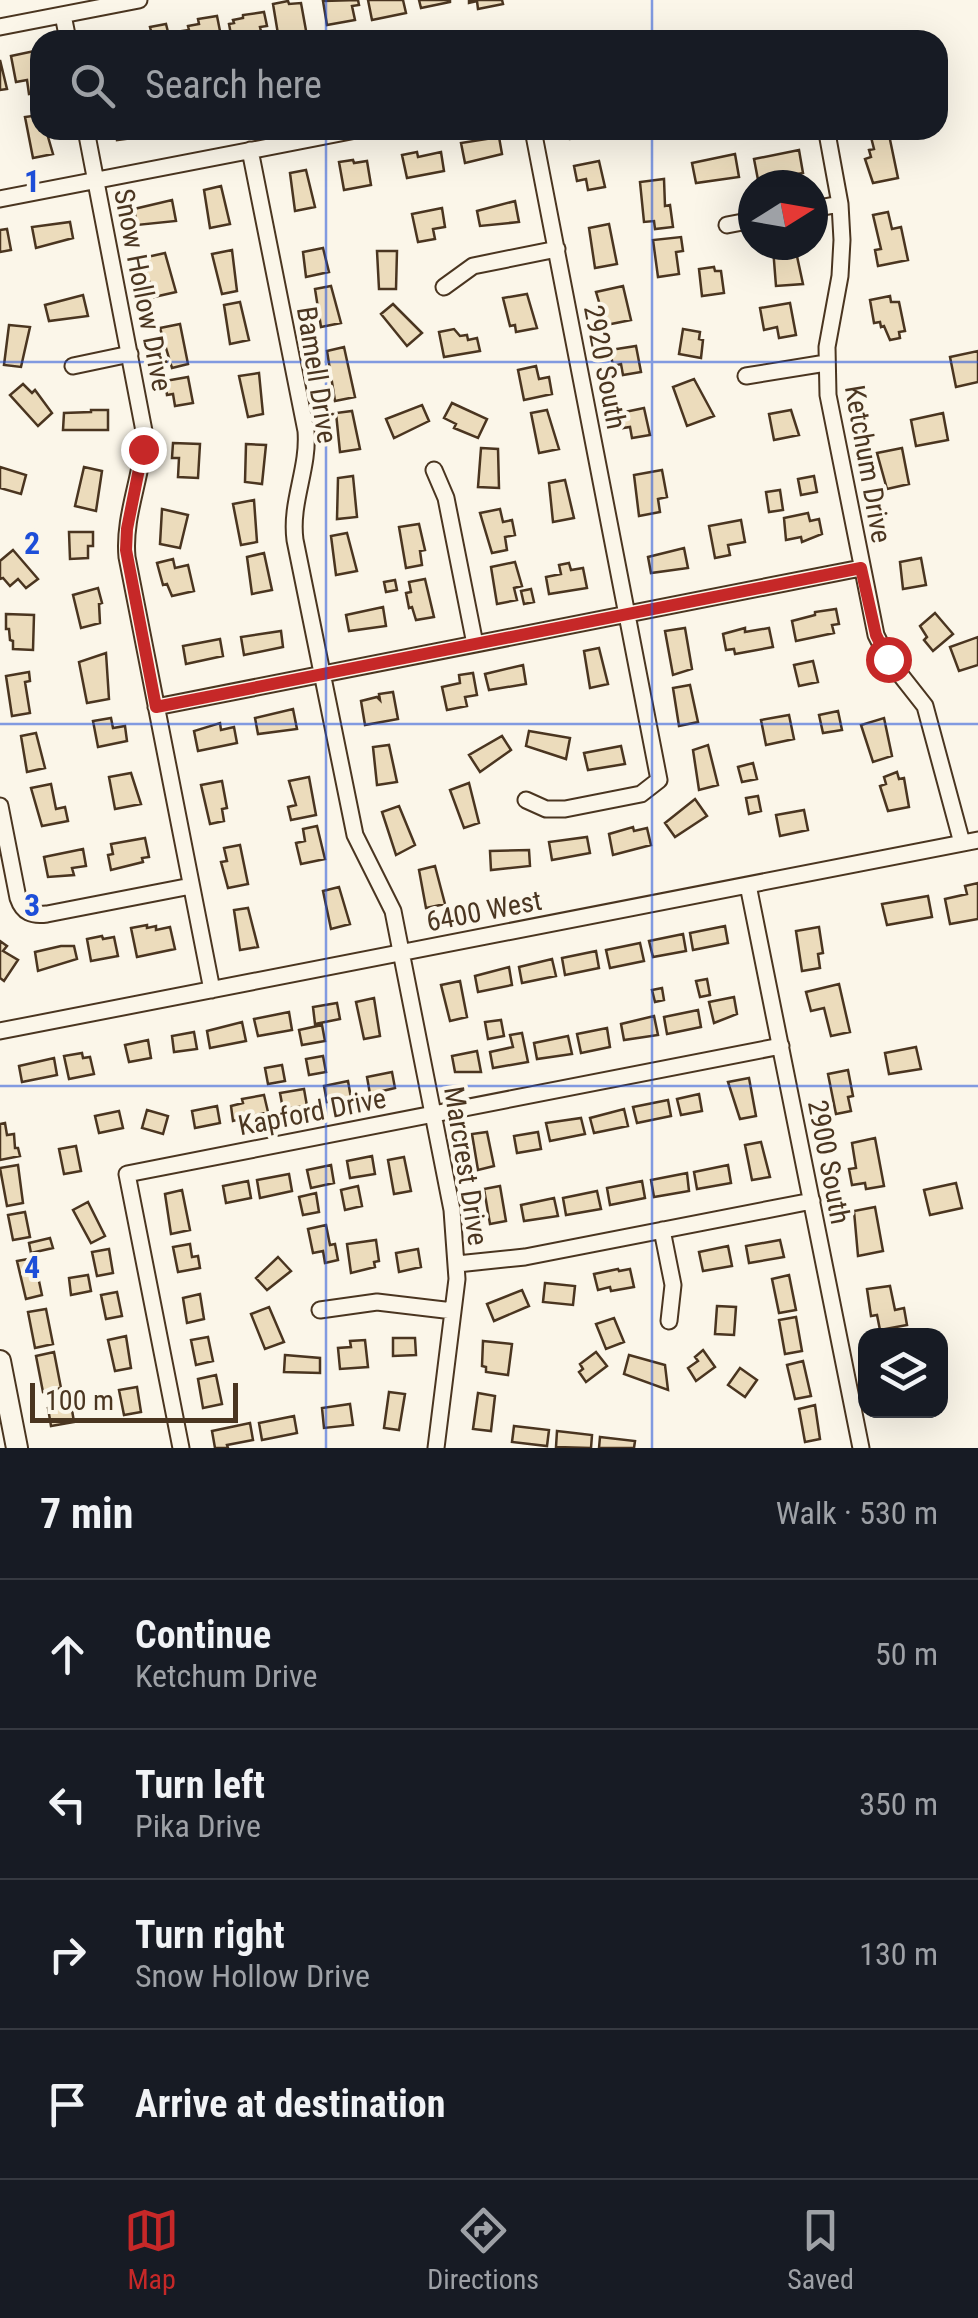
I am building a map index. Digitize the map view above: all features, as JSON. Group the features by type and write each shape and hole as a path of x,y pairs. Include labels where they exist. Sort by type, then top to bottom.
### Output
{"main road":[{"path":"1,1369 17,1448"}],"street":[{"path":"0,27 138,0"},
{"path":"62,15 66,30"},
{"name":"Snow Hollow Drive","path":"88,140 144,440 126,550 212,990"},
{"path":"0,199 303,140"},
{"name":"2920 South","path":"526,800 546,808 565,809 640,794 660,780 535,140"},
{"name":"Ketchum Drive","path":"827,140 840,204 842,260 826,363 828,395 861,568 879,643 921,698 929,715 970,842"},
{"name":"Bamell Drive","path":"250,150 306,431 294,532 356,842 391,904 401,953"},
{"path":"828,206 840,204"},
{"path":"727,225 738,223"},
{"path":"444,286 473,266 556,250"},
{"path":"73,366 130,354"},
{"path":"746,376 826,363"},
{"path":"434,470 446,498 475,644"},
{"path":"156,707 861,568"},
{"path":"0,806 17,892 26,912 47,914 191,886"},
{"name":"6400 West","path":"0,1031 970,842"},
{"name":"2900 South","path":"748,885 861,1448"},
{"name":"Marcrest Drive","path":"401,953 452,1210 457,1264 436,1448"},
{"name":"Kapford Drive","path":"181,1448 127,1174 781,1046"},
{"path":"457,1264 513,1259 812,1201"},
{"path":"662,1230 672,1285 669,1321"},
{"path":"320,1310 378,1302 453,1311"}],"building":[{"path":"358,0 359,5 352,6 355,20 327,25 323,1"},
{"path":"368,0 403,0 406,13 372,20"},
{"path":"419,0 450,0 450,2 421,8"},
{"path":"469,0 502,0 503,4 478,9 477,1"},
{"path":"301,3 306,30 277,30 273,4"},
{"path":"264,12 267,26 261,30 230,30 229,24 243,15"},
{"path":"217,16 220,30 189,30 188,26 199,24 198,19"},
{"path":"166,24 168,30 151,30 150,27"},
{"path":"30,52 30,94 27,80 16,82 11,56"},
{"path":"0,60 7,89 0,90"},
{"path":"30,116 30,140 49,140 53,154 33,158 25,117"},
{"path":"500,140 502,154 465,163 461,143"},
{"path":"872,140 890,140 898,178 873,183 865,159 871,157 869,150 874,149"},
{"path":"799,150 802,170 756,170 754,159"},
{"path":"417,152 418,157 441,152 444,171 407,178 402,155"},
{"path":"735,154 738,177 696,183 692,163"},
{"path":"367,161 371,185 344,190 339,162"},
{"path":"599,161 605,187 588,190 586,179 577,181 574,166"},
{"path":"306,170 315,207 295,211 290,173"},
{"path":"664,179 665,206 670,205 673,227 655,229 654,221 644,222 640,182"},
{"path":"221,186 230,224 210,228 204,190"},
{"path":"172,200 176,221 137,225 134,209"},
{"path":"515,201 519,222 480,226 477,211"},
{"path":"442,208 445,227 433,229 435,239 418,242 412,214"},
{"path":"888,212 892,229 901,227 908,260 878,266 875,250 881,249 873,215"},
{"path":"70,222 73,238 36,248 32,227"},
{"path":"609,224 617,264 595,268 589,228"},
{"path":"7,229 11,250 0,252 0,230"},
{"path":"681,237 683,251 676,252 679,274 658,277 653,240"},
{"path":"323,248 329,272 306,277 303,252"},
{"path":"232,250 237,291 222,294 212,254"},
{"path":"377,251 397,251 396,289 379,289"},
{"path":"165,253 176,292 154,297 146,271 147,257"},
{"path":"774,260 798,260 803,284 776,286"},
{"path":"714,267 721,271 724,293 702,296 699,269"},
{"path":"331,286 341,323 321,327 315,289"},
{"path":"623,286 631,320 606,325 596,292"},
{"path":"527,294 537,328 516,332 515,325 510,326 503,298"},
{"path":"83,295 88,316 49,321 45,305"},
{"path":"890,296 891,302 899,302 905,331 899,332 900,338 890,340 884,326 874,323 870,300"},
{"path":"240,302 249,340 230,344 224,305"},
{"path":"790,303 796,335 779,338 777,327 764,330 760,308"},
{"path":"393,304 422,333 407,346 381,314"},
{"path":"180,324 188,364 172,368 160,328"},
{"path":"9,325 30,327 21,367 4,365"},
{"path":"454,329 460,336 467,335 468,340 477,338 480,351 444,357 439,332"},
{"path":"683,329 700,332 701,358 679,354"},
{"path":"636,346 641,372 623,375 621,364 613,366 610,350"},
{"path":"344,347 355,397 335,401 327,351"},
{"path":"978,351 978,382 956,387 950,357"},
{"path":"536,366 539,379 549,377 552,394 524,400 518,370"},
{"path":"259,373 263,414 248,417 239,376"},
{"path":"188,377 193,403 175,406 173,394 167,395 165,381"},
{"path":"694,379 714,416 687,426 673,387"},
{"path":"23,384 32,393 35,390 52,413 38,426 10,395"},
{"path":"452,403 487,419 478,438 454,428 456,424 444,418"},
{"path":"422,405 429,421 394,438 386,419"},
{"path":"644,408 650,435 632,438 630,427 623,428 620,413"},
{"path":"108,410 108,430 63,430 64,413"},
{"path":"547,410 559,449 539,453 531,413"},
{"path":"791,410 799,435 774,440 769,414"},
{"path":"352,411 360,449 340,452 336,413"},
{"path":"943,413 948,440 916,446 911,420"},
{"path":"173,443 200,444 198,478 178,477 179,458 172,458"},
{"path":"246,444 266,445 262,484 245,482"},
{"path":"481,448 498,449 499,488 478,487"},
{"path":"902,448 909,484 887,489 877,453"},
{"path":"0,467 26,475 21,494 0,488"},
{"path":"84,467 102,471 96,511 75,506"},
{"path":"662,470 667,497 658,499 660,512 639,516 634,475"},
{"path":"353,476 357,517 337,519 338,478"},
{"path":"814,476 817,492 801,495 798,479"},
{"path":"565,480 574,518 553,522 549,483"},
{"path":"780,490 783,510 769,512 766,492"},
{"path":"254,500 257,542 241,545 233,504"},
{"path":"162,509 188,515 180,548 160,544"},
{"path":"500,509 503,522 512,520 515,535 505,537 507,550 492,553 480,513"},
{"path":"808,513 810,521 819,519 822,534 802,542 801,537 786,540 784,518"},
{"path":"741,520 745,542 728,545 730,555 715,558 709,526"},
{"path":"419,524 425,550 420,551 422,565 406,568 399,527"},
{"path":"69,532 93,532 88,558 70,559"},
{"path":"347,533 357,571 336,575 331,536"},
{"path":"684,548 688,568 651,573 648,557"},
{"path":"13,550 38,579 26,588 18,579 10,586 0,579 0,561"},
{"path":"264,553 272,590 252,594 247,557"},
{"path":"921,558 926,585 903,589 900,562"},
{"path":"173,559 175,568 188,565 194,591 172,596 167,584 163,585 157,563"},
{"path":"515,562 522,586 514,588 517,600 497,604 491,567"},
{"path":"569,563 571,570 583,568 587,588 549,594 546,577 561,574 559,565"},
{"path":"425,579 434,617 416,620 406,593 411,592 409,582"},
{"path":"395,580 397,590 386,592 384,582"},
{"path":"98,588 102,603 100,623 81,628 73,595"},
{"path":"531,589 534,602 524,604 521,591"},
{"path":"383,607 386,626 349,631 346,615"},
{"path":"836,609 839,624 832,625 834,633 796,641 792,621"},
{"path":"935,613 953,634 933,651 920,626"},
{"path":"6,614 34,615 33,650 13,649"},
{"path":"685,628 692,669 673,675 665,631"},
{"path":"745,628 745,632 769,628 773,647 735,654 734,649 726,650 723,634"},
{"path":"281,631 283,647 244,655 241,637"},
{"path":"978,637 978,665 959,671 950,647"},
{"path":"220,639 223,656 186,664 183,646"},
{"path":"599,648 608,684 590,688 584,651"},
{"path":"106,653 109,699 87,703 79,662"},
{"path":"813,661 818,682 799,686 794,665"},
{"path":"523,665 526,684 489,690 485,674"},
{"path":"29,672 30,681 25,682 30,713 12,716 6,676"},
{"path":"473,673 477,695 465,697 467,706 447,710 442,687 460,683 459,675"},
{"path":"690,685 698,722 679,726 673,688"},
{"path":"393,692 398,719 365,725 361,701 377,697 380,700 379,694"},
{"path":"293,709 297,729 258,734 255,718"},
{"path":"838,711 842,730 823,733 819,715"},
{"path":"789,715 794,739 766,745 761,720"},
{"path":"111,718 113,728 125,726 127,741 98,747 93,721"},
{"path":"884,718 892,756 873,762 861,725"},
{"path":"220,723 221,730 234,727 237,743 198,751 194,731"},
{"path":"529,731 570,738 566,759 526,746"},
{"path":"36,733 45,768 27,772 21,736"},
{"path":"502,736 511,750 480,772 469,755"},
{"path":"389,745 397,782 377,785 373,747"},
{"path":"708,745 718,785 699,790 693,750"},
{"path":"621,746 625,764 588,770 584,753"},
{"path":"753,763 757,779 742,782 738,767"},
{"path":"897,772 899,779 904,778 909,807 888,811 880,786 886,784 884,777"},
{"path":"131,773 141,804 115,809 109,777"},
{"path":"309,777 316,815 291,820 288,807 296,805 289,781"},
{"path":"222,781 227,808 222,809 224,821 210,824 201,785"},
{"path":"469,783 479,823 464,828 450,790"},
{"path":"51,784 56,809 65,807 68,821 42,826 31,788"},
{"path":"758,796 761,811 749,814 746,798"},
{"path":"695,799 707,816 675,837 665,823"},
{"path":"399,806 415,845 396,855 382,812"},
{"path":"804,810 808,830 780,836 776,815"},
{"path":"317,826 325,859 301,864 296,843 305,841 303,829"},
{"path":"633,827 634,831 647,828 651,845 613,855 609,834"},
{"path":"587,837 590,853 552,860 549,842"},
{"path":"145,838 149,857 111,870 111,844"},
{"path":"240,845 248,884 228,888 221,862 227,861 224,848"},
{"path":"83,849 86,866 72,868 74,875 48,877 44,857"},
{"path":"529,850 530,866 491,870 490,851"},
{"path":"435,866 445,904 426,908 419,870"},
{"path":"978,883 978,919 950,924 945,899 967,894 965,886"},
{"path":"339,887 350,924 331,929 323,891"},
{"path":"928,896 932,917 887,925 882,904"},
{"path":"248,908 258,947 240,950 234,910"},
{"path":"156,926 156,930 170,927 175,949 137,957 131,928"},
{"path":"725,926 728,943 693,950 690,933"},
{"path":"819,927 823,953 818,954 820,968 802,971 796,931"},
{"path":"683,934 686,951 653,957 649,941"},
{"path":"114,937 118,956 91,961 87,939"},
{"path":"0,941 7,946 3,951 18,960 4,981 0,978"},
{"path":"640,943 644,961 610,968 606,950"},
{"path":"74,946 77,959 38,971 35,952"},
{"path":"596,951 599,968 565,975 562,958"},
{"path":"552,959 556,976 522,983 519,967"},
{"path":"509,967 512,985 478,992 475,976"},
{"path":"707,979 710,995 700,997 696,981"},
{"path":"460,981 467,1017 450,1021 441,985"},
{"path":"839,984 850,1032 831,1036 824,1008 811,1011 806,992"},
{"path":"662,988 664,1000 655,1002 652,990"},
{"path":"734,997 737,1014 714,1023 709,1002"},
{"path":"374,998 380,1036 364,1039 356,1002"},
{"path":"337,1003 340,1019 315,1024 313,1007"},
{"path":"698,1010 701,1027 667,1034 664,1017"},
{"path":"289,1012 292,1030 258,1036 254,1019"},
{"path":"654,1016 658,1035 624,1040 621,1024"},
{"path":"501,1020 504,1036 488,1039 485,1022"},
{"path":"242,1022 246,1041 210,1048 207,1031"},
{"path":"322,1025 325,1041 302,1045 299,1030"},
{"path":"607,1028 610,1047 581,1053 577,1034"},
{"path":"194,1032 197,1049 174,1052 172,1036"},
{"path":"522,1033 528,1062 493,1068 490,1052 513,1047 510,1035"},
{"path":"568,1036 572,1054 537,1059 534,1043"},
{"path":"148,1040 151,1058 129,1062 125,1045"},
{"path":"916,1047 921,1069 889,1074 885,1053"},
{"path":"477,1051 481,1072 455,1072 452,1056"},
{"path":"82,1053 83,1058 90,1057 94,1074 69,1079 64,1056"},
{"path":"323,1056 326,1072 309,1075 306,1059"},
{"path":"54,1058 57,1075 22,1082 19,1066"},
{"path":"282,1065 285,1081 268,1084 265,1068"},
{"path":"848,1070 853,1096 848,1097 851,1111 836,1114 828,1074"},
{"path":"392,1072 395,1088 370,1094 367,1077"},
{"path":"749,1078 756,1116 740,1119 728,1082"},
{"path":"348,1081 351,1098 327,1102 324,1086"},
{"path":"304,1089 307,1106 283,1109 280,1093"},
{"path":"699,1094 702,1111 681,1115 677,1099"},
{"path":"264,1095 268,1112 233,1121 231,1106 243,1103 242,1099"},
{"path":"668,1100 671,1116 637,1123 633,1107"},
{"path":"217,1106 220,1123 195,1128 192,1111"},
{"path":"624,1109 628,1126 594,1133 590,1118"},
{"path":"147,1110 168,1116 163,1134 142,1128"},
{"path":"119,1111 123,1128 99,1133 95,1116"},
{"path":"581,1118 585,1134 550,1141 546,1123"},
{"path":"5,1123 7,1135 14,1134 20,1156 0,1160 0,1124"},
{"path":"487,1132 494,1166 478,1170 472,1134"},
{"path":"538,1132 541,1149 517,1153 514,1136"},
{"path":"875,1138 884,1186 866,1189 865,1183 852,1185 849,1169 856,1168 852,1143"},
{"path":"761,1142 770,1177 752,1180 745,1145"},
{"path":"76,1146 81,1171 64,1174 59,1149"},
{"path":"372,1156 375,1174 350,1178 347,1161"},
{"path":"404,1157 411,1191 394,1194 388,1160"},
{"path":"18,1165 23,1203 7,1206 0,1168"},
{"path":"331,1165 334,1183 311,1188 307,1170"},
{"path":"728,1165 731,1183 697,1189 694,1172"},
{"path":"687,1173 689,1191 654,1197 651,1180"},
{"path":"289,1174 292,1191 260,1198 257,1180"},
{"path":"248,1181 251,1198 226,1203 223,1186"},
{"path":"642,1181 645,1198 610,1205 607,1188"},
{"path":"956,1183 962,1208 930,1215 924,1190"},
{"path":"358,1186 362,1206 345,1210 341,1190"},
{"path":"500,1186 506,1221 490,1224 484,1189"},
{"path":"182,1190 190,1230 171,1234 165,1194"},
{"path":"597,1191 601,1209 566,1215 563,1198"},
{"path":"316,1193 319,1212 303,1215 299,1197"},
{"path":"554,1198 558,1216 524,1221 521,1205"},
{"path":"88,1202 105,1236 91,1243 73,1210"},
{"path":"875,1207 883,1251 858,1256 854,1211"},
{"path":"25,1212 30,1237 13,1240 8,1215"},
{"path":"326,1225 338,1260 325,1263 323,1251 313,1253 308,1229"},
{"path":"50,1238 53,1248 31,1253 29,1243"},
{"path":"376,1240 379,1261 374,1262 375,1267 351,1273 347,1244"},
{"path":"780,1240 784,1257 749,1263 746,1246"},
{"path":"190,1244 192,1257 198,1256 200,1268 178,1272 173,1247"},
{"path":"728,1246 732,1266 703,1271 699,1252"},
{"path":"109,1249 113,1273 97,1276 92,1252"},
{"path":"418,1249 421,1267 399,1272 396,1253"},
{"path":"278,1257 291,1271 267,1290 256,1278"},
{"path":"34,1258 42,1295 26,1299 17,1261"},
{"path":"630,1269 634,1287 598,1290 594,1274"},
{"path":"88,1275 91,1291 71,1295 69,1278"},
{"path":"789,1275 796,1310 779,1313 772,1279"},
{"path":"545,1283 575,1286 573,1305 543,1302"},
{"path":"890,1286 895,1310 904,1308 907,1325 880,1328 877,1315 871,1316 867,1289"},
{"path":"522,1290 529,1306 494,1321 487,1304"},
{"path":"117,1292 122,1316 106,1319 101,1295"},
{"path":"200,1294 204,1319 187,1323 183,1298"},
{"path":"717,1306 736,1307 734,1335 715,1334"},
{"path":"269,1307 284,1342 265,1349 251,1314"},
{"path":"46,1309 53,1344 35,1348 28,1312"},
{"path":"796,1317 802,1351 785,1354 779,1320"},
{"path":"614,1318 624,1342 606,1349 596,1324"},
{"path":"126,1336 131,1368 115,1371 108,1340"},
{"path":"208,1337 213,1361 196,1365 191,1340"},
{"path":"393,1338 415,1338 416,1355 393,1356"},
{"path":"365,1340 368,1367 340,1369 338,1348 351,1347 350,1341"},
{"path":"483,1341 512,1344 508,1375 486,1372 482,1366"},
{"path":"703,1350 715,1367 696,1381 688,1368 698,1361 695,1357"},
{"path":"54,1352 61,1388 43,1392 36,1356"},
{"path":"596,1352 607,1366 586,1382 579,1372 583,1369 580,1364"},
{"path":"285,1355 320,1358 320,1373 284,1372"},
{"path":"629,1355 665,1365 668,1390 624,1374"},
{"path":"803,1361 811,1396 795,1399 787,1365"},
{"path":"740,1368 757,1380 745,1397 728,1385"},
{"path":"216,1375 222,1404 203,1408 198,1379"},
{"path":"137,1387 141,1412 124,1415 119,1390"},
{"path":"389,1392 405,1394 399,1430 384,1428"},
{"path":"478,1393 495,1396 491,1431 473,1429"},
{"path":"71,1404 74,1422 51,1426 48,1408"},
{"path":"350,1404 353,1425 324,1428 322,1408"},
{"path":"815,1405 820,1439 805,1442 799,1409"},
{"path":"294,1416 297,1433 262,1440 259,1423"},
{"path":"250,1423 253,1440 215,1448 212,1431"},
{"path":"514,1426 549,1430 547,1446 512,1442"},
{"path":"557,1431 592,1435 591,1448 556,1447"},
{"path":"600,1437 635,1441 634,1448 599,1448"}],"route":[{"path":"143,449 126,550 156,707 861,568 876,635 888,659"}]}
